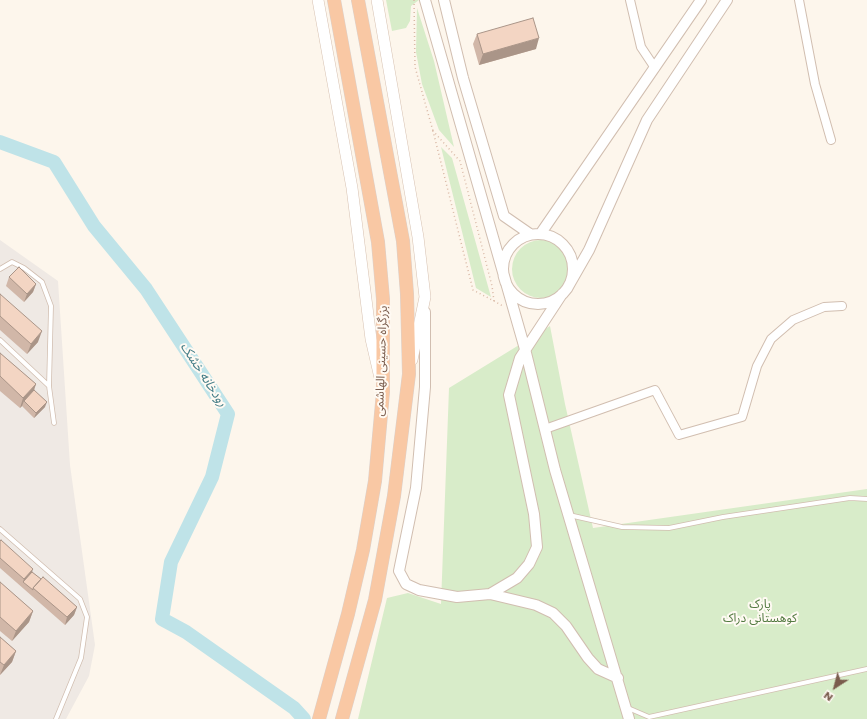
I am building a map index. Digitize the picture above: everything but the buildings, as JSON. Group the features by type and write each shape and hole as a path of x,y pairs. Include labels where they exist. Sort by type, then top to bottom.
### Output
{"highway":[{"name":"بزرگراه حسینی الهاشمی","path":"319,719 348,614 363,550 375,481 383,392 383,299 378,242 334,0"},
{"name":"بزرگراه حسینی الهاشمی","path":"342,719 375,600 394,496 409,374 407,294 402,241 358,0"}],"main road":[{"path":"318,0 352,188 371,339 383,392"},
{"path":"377,0 418,237 425,297 409,374"}],"street":[{"path":"425,0 503,278 525,349 545,429 569,514 629,719"},
{"path":"444,0 463,78 504,216 530,234"},
{"path":"630,0 641,47 654,68"},
{"path":"541,233 701,0"},
{"path":"490,594 503,588 517,578 529,564 537,547 534,514 509,395 515,371 525,349 569,285 589,250 647,120 727,0"},
{"path":"799,0 815,84 831,140"},
{"path":"478,186 493,182"},
{"path":"562,294 552,301 540,304 528,303 518,298 508,289 503,278 502,265 505,255 515,242 530,234 541,233 552,236 562,242 568,251 572,262 573,273 569,285"},
{"path":"425,297 426,387 416,488 399,571 406,584 419,590 457,597 490,594 536,605 553,613 566,626 588,658 598,669 618,678"},
{"path":"545,429 655,390 679,435 742,417 757,366 771,339 793,320 824,307 842,306"}],"lane":[{"path":"0,269 12,262 24,268 42,282 51,306 49,386 54,423"},
{"path":"0,340 49,386"},
{"path":"569,514 622,527 668,528 723,517 850,498 866,498"},
{"path":"0,529 80,599 87,617 81,658 56,719"},
{"path":"21,555 25,551"},
{"path":"626,707 649,717 867,669"}],"path":[{"path":"414,0 415,67 434,131 473,290 514,312"},
{"path":"434,131 460,161 492,286 494,301"}],"shaded area":[{"path":"0,240 58,281 70,465 95,645 89,676 66,719 0,719"}],"green space":[{"path":"386,0 419,0 411,6 410,21 406,28 392,31"},
{"path":"417,8 434,61 454,147 439,130 422,84 416,52"},
{"path":"441,147 452,158 491,297 476,288"},
{"path":"541,240 557,245 565,253 570,269 565,285 557,293 541,298 525,293 517,285 512,269 517,253 525,245"},
{"name":"پارک کوهستانی دراک","path":"550,326 565,404 593,528 867,489 867,719 358,719 387,598 408,593 441,604 449,388"}],"waterway":[{"name":"رودخانه خشک","path":"0,142 54,162 94,226 146,289 228,414 212,477 171,562 162,619 186,632 294,708 304,719"}]}
